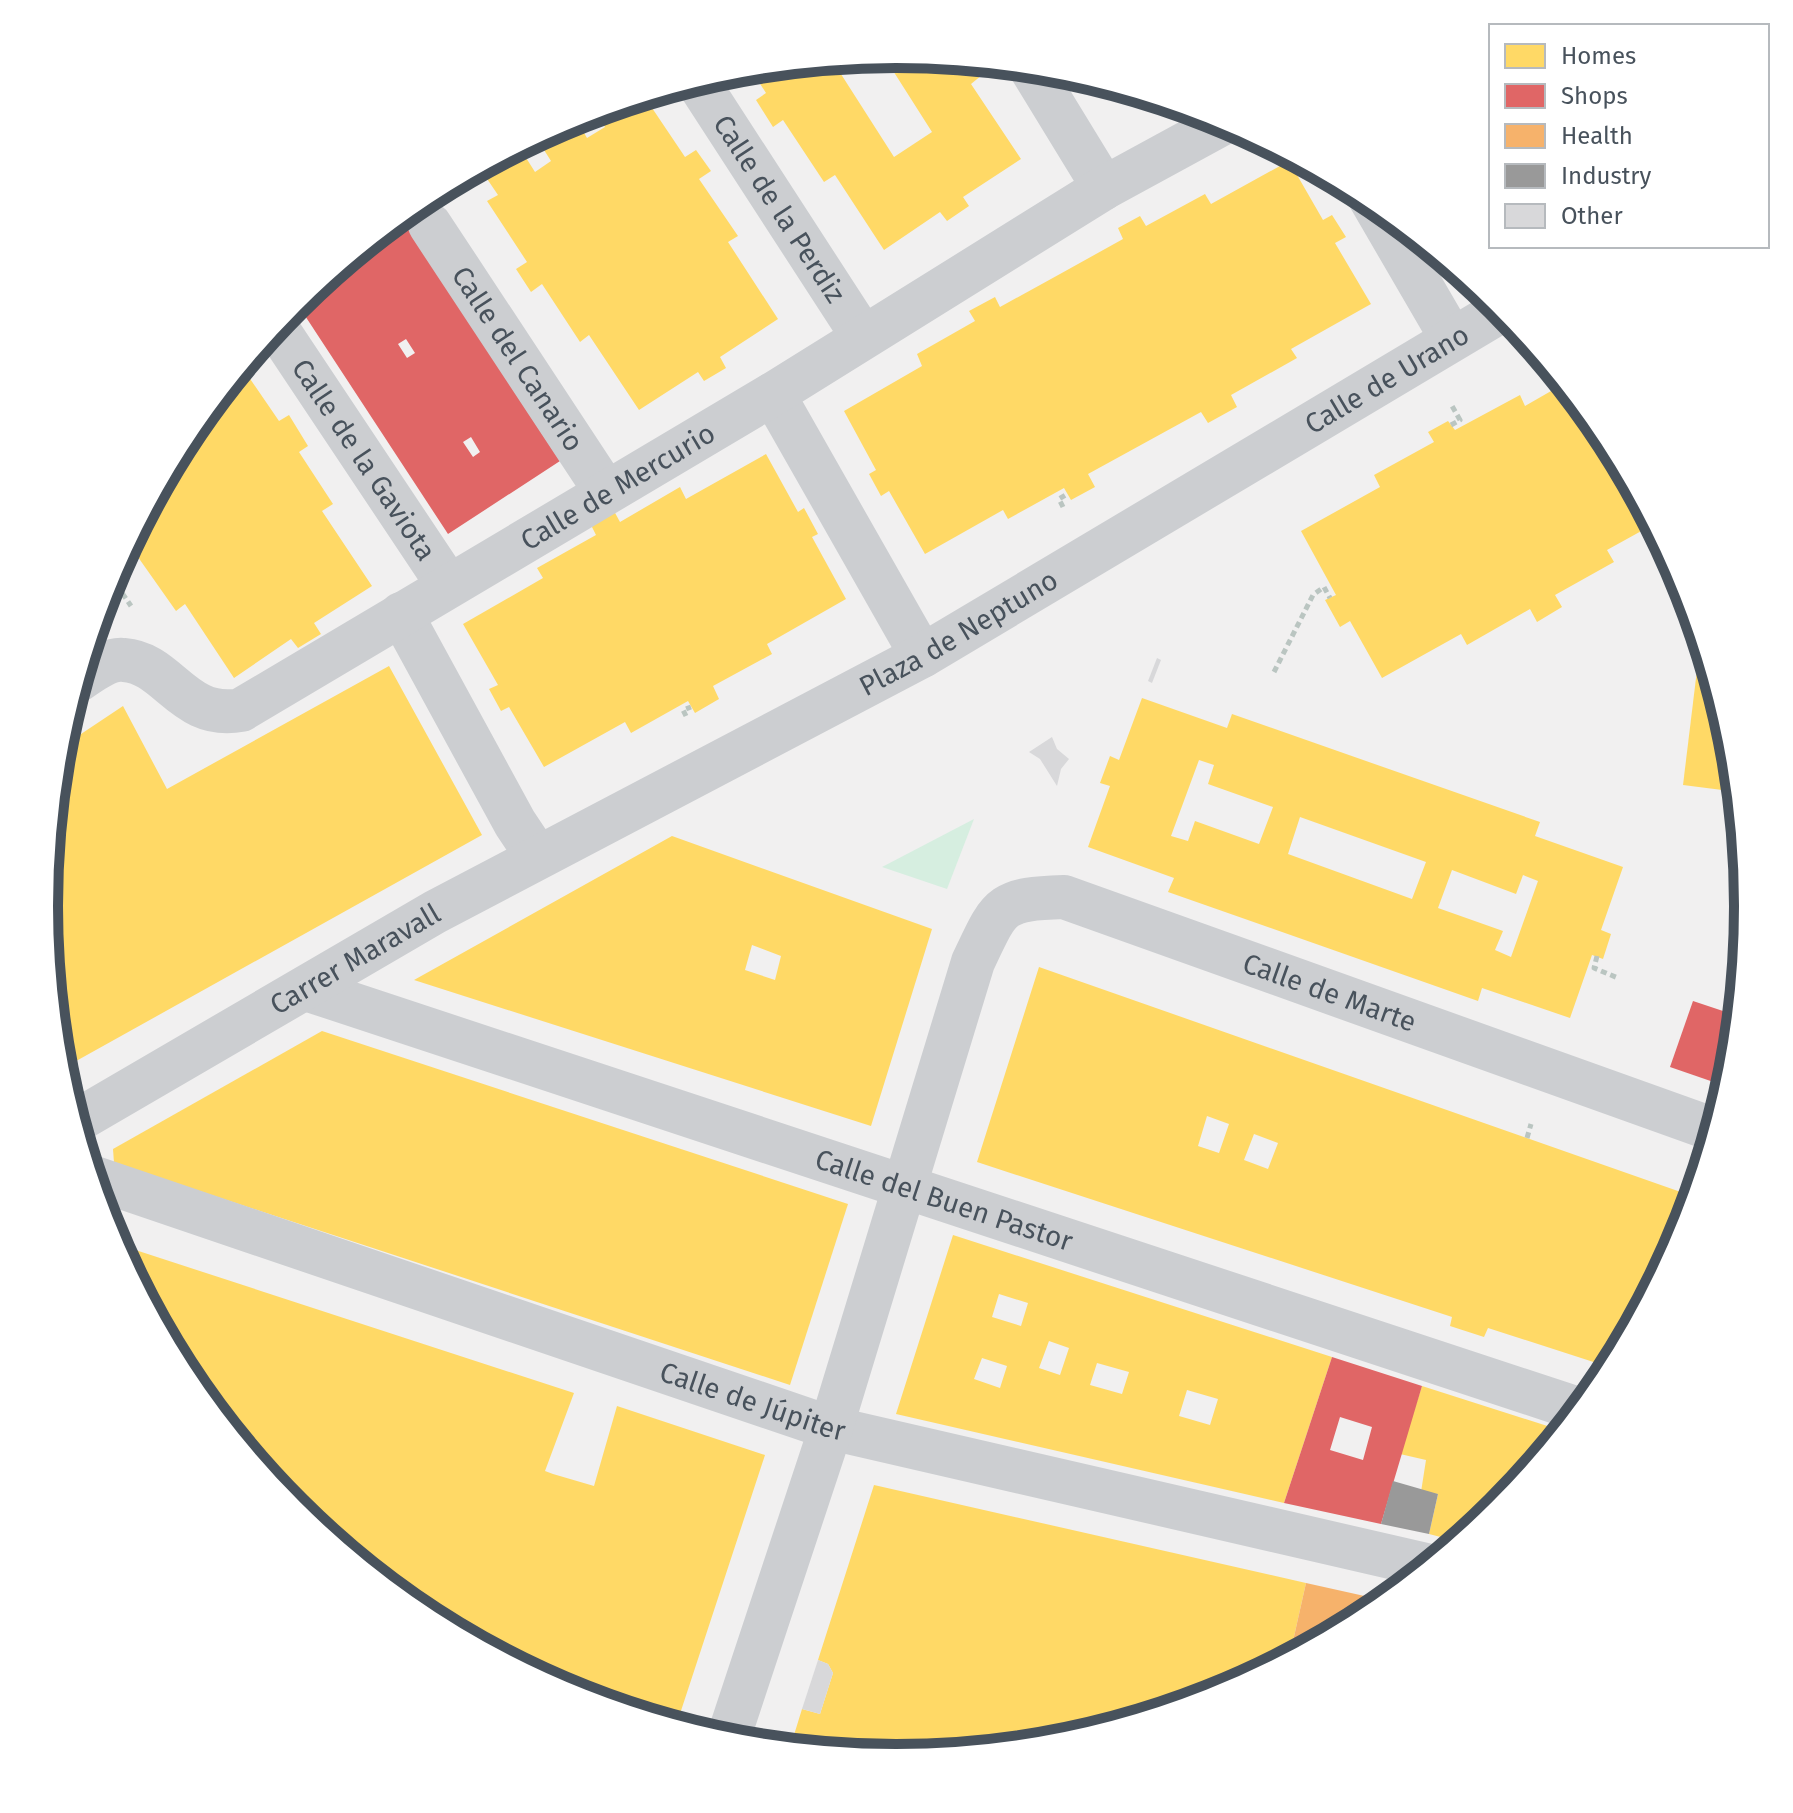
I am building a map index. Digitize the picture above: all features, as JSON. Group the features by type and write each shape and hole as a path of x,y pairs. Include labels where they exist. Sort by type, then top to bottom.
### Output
{"street":[{"path":"1038,80 1104,188"},
{"name":"Calle de la Perdiz","path":"704,91 863,337"},
{"name":"Calle de Mercurio","path":"92,671 101,665 124,660 158,675 189,701 220,714 241,710 773,394 1104,188 1211,130"},
{"name":"Calle del Canario","path":"430,225 606,492"},
{"path":"1387,226 1452,339"},
{"name":"Calle de Urano","path":"1271,447 1491,316"},
{"name":"Calle de la Gaviota","path":"282,337 448,585"},
{"path":"773,394 922,656"},
{"name":"Plaza de Neptuno","path":"639,804 922,656 1271,447"},
{"path":"401,614 515,823 537,856"},
{"name":"Carrer Maravall","path":"85,1116 435,912 639,804"},
{"name":"Calle de Marte","path":"731,1729 831,1428 973,962 993,918 1018,898 1064,897 1705,1127"},
{"name":"Calle del Buen Pastor","path":"306,989 591,1086 906,1186 1570,1406"},
{"name":"Calle de Júpiter","path":"104,1181 831,1428 1418,1563"}],"path":[{"path":"1274,672 1313,595 1324,587 1330,598"},
{"path":"1597,956 1594,968 1618,978"}],"green space":[{"path":"974,819 947,889 882,867"}],"building: Homes":[{"path":"891,68 981,73 982,75 971,84 1021,159 963,197 969,206 947,221 940,212 884,250 835,175 824,182 783,120 773,127 756,100 766,93 758,80 839,70 894,157 932,132"},
{"path":"650,105 685,157 696,150 711,171 699,179 738,236 728,242 778,319 720,357 726,368 704,381 698,372 639,410 589,335 580,342 542,284 531,292 516,269 527,262 487,201 498,195 485,176 524,155 535,172 551,161 542,147 582,130 587,138 605,127 602,122"},
{"path":"1285,163 1293,168 1323,220 1332,215 1346,237 1335,243 1371,304 1291,349 1297,358 1231,395 1237,407 1208,423 1201,412 1088,474 1095,487 1071,500 1064,488 1008,519 1003,510 925,554 889,491 881,496 869,474 876,470 844,411 922,366 917,354 975,321 969,311 995,297 1000,307 1123,239 1118,228 1140,216 1146,226 1205,194 1211,204"},
{"path":"248,376 279,421 289,415 308,446 299,452 333,504 322,511 372,586 314,623 321,634 298,648 291,639 234,678 185,604 176,611 136,554 170,487 199,441"},
{"path":"1556,388 1594,441 1645,529 1607,550 1614,562 1555,595 1562,607 1537,622 1530,609 1467,645 1461,634 1382,678 1350,621 1340,627 1325,600 1336,595 1301,531 1380,487 1374,475 1434,442 1428,432 1448,421 1455,430 1520,395 1525,406"},
{"path":"766,454 798,512 804,508 818,534 812,537 846,599 767,644 772,654 713,686 719,699 695,713 688,701 631,733 625,722 544,767 509,707 501,711 489,689 498,685 463,624 543,578 537,568 596,535 590,523 614,511 620,522 680,487 686,499"},
{"path":"1698,661 1719,743 1727,791 1683,785"},
{"path":"389,666 482,835 73,1063 65,1016 58,906 65,797 75,738 123,706 167,789"},
{"path":"1142,698 1227,728 1232,714 1540,822 1535,836 1623,867 1601,930 1611,934 1603,959 1592,955 1570,1018 1482,988 1478,1001 1168,892 1174,878 1088,847 1110,786 1100,783 1110,756 1119,760","holes":["1199,760 1214,765 1208,784 1273,807 1259,844 1195,821 1188,841 1171,836","1300,817 1426,862 1412,899 1288,854","1452,870 1516,894 1523,875 1538,881 1511,957 1495,950 1503,931 1438,908"]},
{"path":"672,836 932,929 871,1126 414,980","holes":["752,945 781,956 775,980 745,970"]},
{"path":"1039,967 1684,1193 1649,1277 1599,1364 1488,1328 1484,1337 1450,1326 1452,1317 977,1162","holes":["1207,1116 1229,1124 1219,1153 1198,1146","1254,1134 1278,1143 1268,1169 1244,1160"]},
{"path":"322,1031 848,1204 790,1385 114,1163 113,1149"},
{"path":"953,1235 1332,1357 1284,1503 896,1414","holes":["999,1294 1028,1303 1021,1326 992,1317","1049,1341 1069,1348 1060,1375 1039,1368","982,1358 1007,1366 1000,1388 974,1379","1097,1363 1129,1372 1122,1394 1090,1385","1187,1390 1218,1399 1210,1425 1179,1416"]},
{"path":"132,1249 574,1393 545,1471 553,1474 594,1486 617,1406 765,1455 679,1716 627,1701 526,1659 477,1633 386,1572 344,1537 266,1459 231,1417 170,1326"},
{"path":"1422,1386 1553,1428 1489,1499 1447,1539 1429,1534 1438,1494 1421,1492 1426,1460 1400,1454"},
{"path":"874,1485 1306,1583 1292,1646 1267,1659 1166,1701 1060,1729 1006,1738 896,1745 793,1739 802,1709 820,1714 833,1673 828,1664 818,1660"}],"building: Shops":[{"path":"406,227 560,461 448,534 304,314 344,276","holes":["406,339 415,353 407,358 398,344","471,437 480,452 473,457 463,442"]},
{"path":"1693,1001 1728,1013 1716,1083 1670,1067"},
{"path":"1332,1357 1422,1386 1381,1524 1284,1503","holes":["1340,1417 1372,1427 1363,1460 1330,1450"]}],"building: Health":[{"path":"1306,1583 1371,1597 1316,1633 1292,1646"}],"building: Industry":[{"path":"1393,1481 1438,1494 1429,1534 1381,1524"}],"building: Other":[{"path":"1157,658 1161,660 1152,683 1148,681"},
{"path":"1052,737 1057,749 1069,759 1061,769 1057,786 1040,759 1029,752"},
{"path":"818,1660 828,1664 833,1673 820,1714 802,1709"}]}
